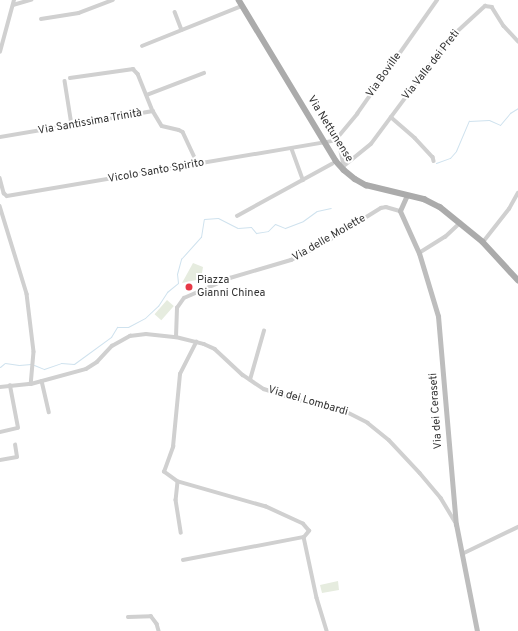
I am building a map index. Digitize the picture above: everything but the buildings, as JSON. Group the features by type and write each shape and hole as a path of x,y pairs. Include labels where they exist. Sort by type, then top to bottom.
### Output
{"main road":[{"name":"Via Nettunense","path":"239,0 325,142 351,177 362,183 431,202 461,222 483,242 518,280"}],"street":[{"path":"0,52 14,0"},
{"path":"13,5 31,0"},
{"path":"41,19 79,13 113,0"},
{"name":"Via Boville","path":"338,137 359,111 437,0"},
{"name":"Via Valle dei Preti","path":"344,166 369,145 392,117 449,39 485,6 489,5 493,8 500,20 518,41"},
{"path":"142,46 242,6"},
{"path":"175,12 182,30"},
{"path":"70,78 132,69 137,73 153,111"},
{"path":"147,95 204,73"},
{"path":"65,82 72,125"},
{"name":"Via Santissima Trinità","path":"0,137 153,111 162,126 183,132 198,164"},
{"path":"392,117 415,138 433,157 434,161"},
{"path":"325,142 332,141 338,137 344,166"},
{"name":"Vicolo Santo Spirito","path":"0,178 4,193 7,196 292,149 325,142"},
{"path":"292,149 303,180"},
{"path":"237,216 332,164"},
{"path":"483,242 508,211 518,193"},
{"path":"400,211 407,195"},
{"path":"0,206 26,292 33,347 31,384"},
{"name":"Via delle Molette","path":"176,337 177,308 184,298 230,278 291,260 318,247 381,208 386,207 400,211"},
{"name":"Via dei Ceraseti","path":"400,211 419,253 438,320 456,522 477,631"},
{"path":"419,253 445,237 461,222"},
{"path":"250,380 264,331"},
{"name":"Via dei Lombardi","path":"0,387 31,384 88,368 112,346 128,337 146,334 176,337 196,342 214,349 250,380 269,392 341,410 368,423 386,437 412,464 439,495 456,522"},
{"path":"184,560 304,537 309,531 307,527 266,507 178,482 165,473 164,470 173,448 181,372 196,342"},
{"path":"42,381 49,412"},
{"path":"0,432 18,428 10,386"},
{"path":"0,460 17,457 15,445"},
{"path":"178,482 176,500 181,533"},
{"path":"462,554 518,527"},
{"path":"304,537 317,598 327,631"},
{"path":"128,618 152,617 159,631"}],"shaded area":[{"path":"193,263 203,267 201,279 182,283"},
{"path":"167,300 174,306 161,320 155,314"},
{"path":"338,581 339,590 322,593 320,585"}],"waterway":[{"path":"436,163 450,158 456,151 469,121 489,120 500,125 510,113 518,108"},
{"path":"34,365 44,369 61,363 74,364 111,337 117,327 128,327 145,318 158,306 167,292 178,283 177,274 181,259 201,237 204,219 218,218 238,228 251,227 256,233 268,231 275,224 285,228 303,221 317,211 331,208"},
{"path":"0,367 5,363 19,365 31,364"}],"place":[{"name":"Piazza Gianni Chinea","path":"189,287"}]}
